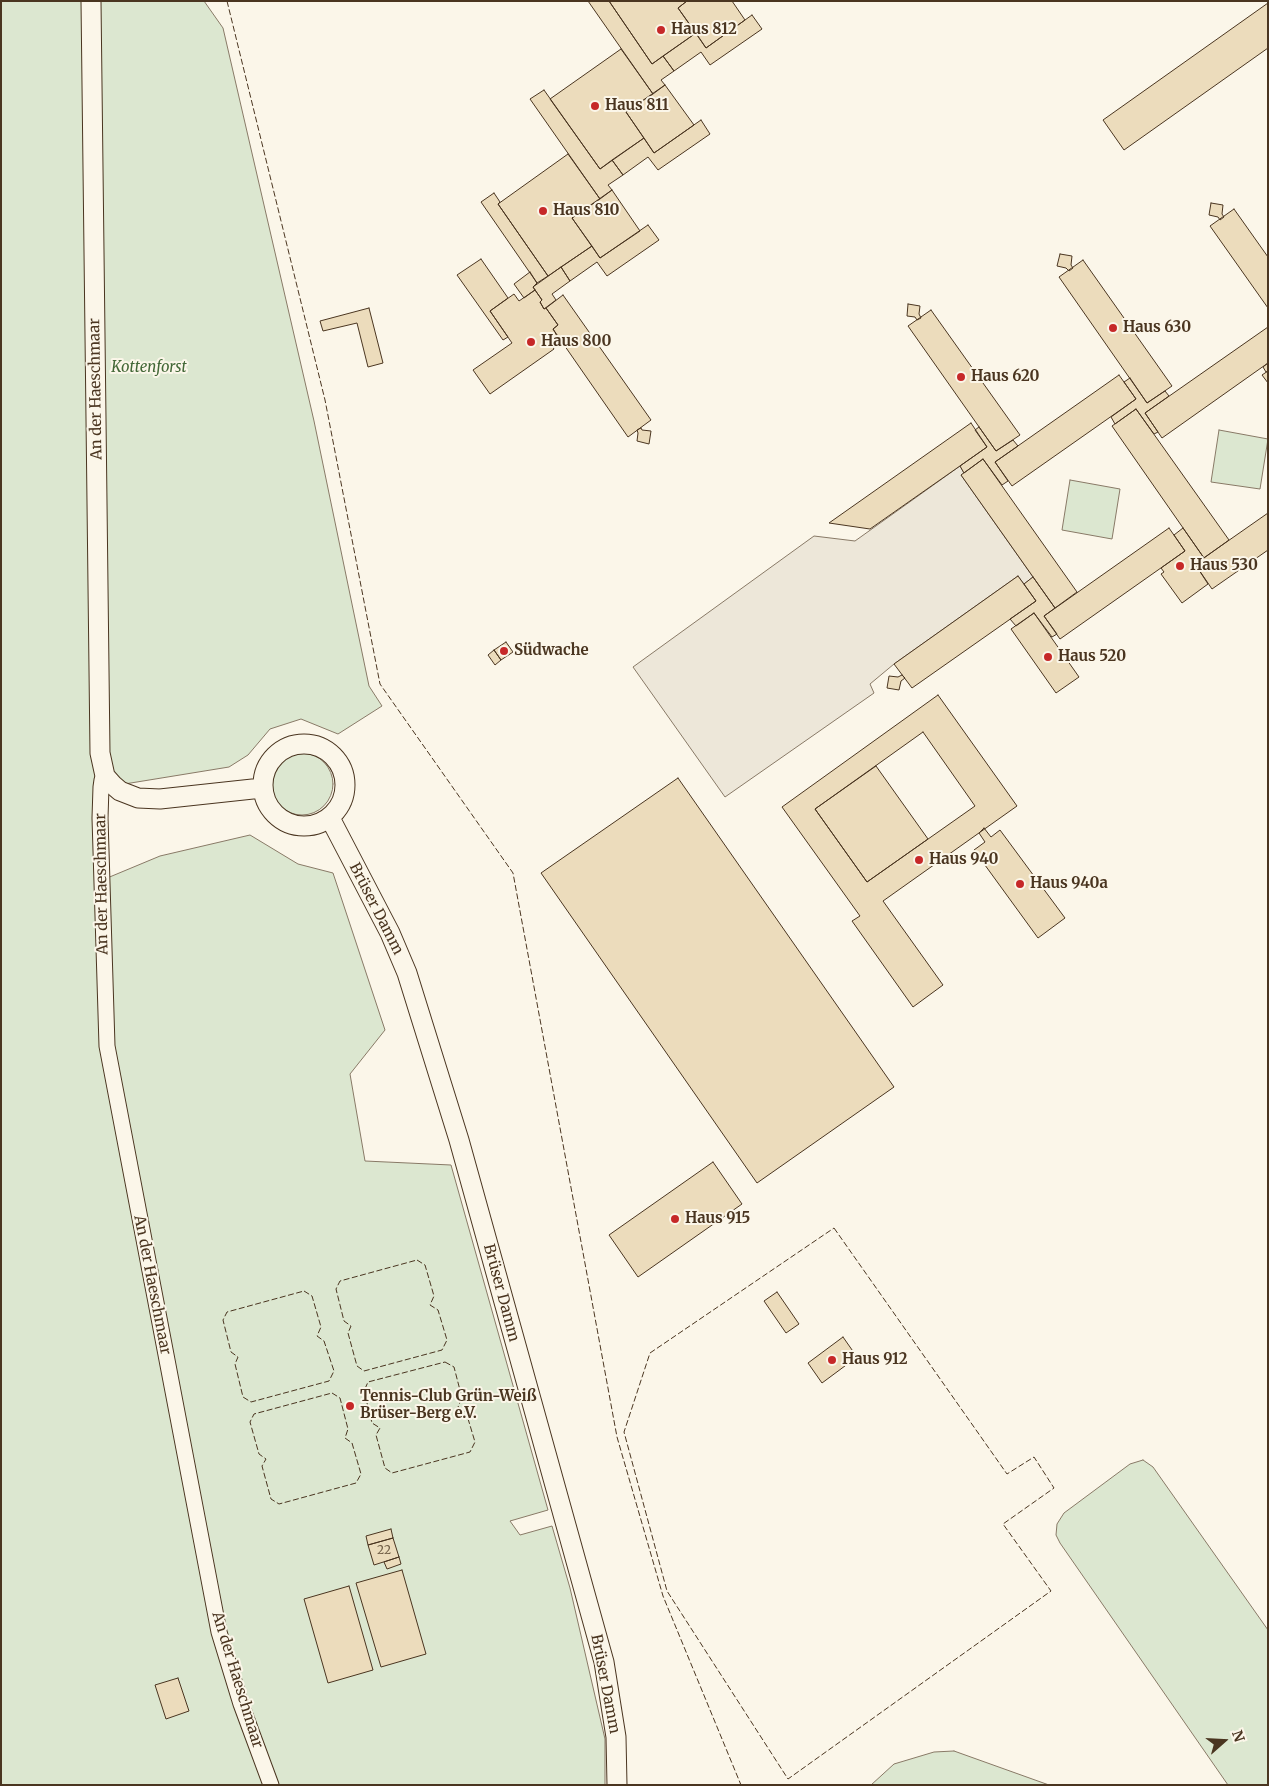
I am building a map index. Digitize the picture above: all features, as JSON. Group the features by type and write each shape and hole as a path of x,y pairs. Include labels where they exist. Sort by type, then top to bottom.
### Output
{"street":[{"name":"An der Haeschmaar","path":"91,1 100,752 106,776 102,780 100,818 106,1046 219,1632 241,1704 271,1785"},
{"path":"296,744 320,747 330,753 340,766 345,782 344,795 339,808 330,818 316,825 302,827 287,823 275,815 266,803 262,788 265,770 275,755 285,748 296,744"},
{"path":"106,776 120,791 138,798 160,799 262,788"},
{"name":"Brüser Damm","path":"330,818 390,933 407,973 459,1140 604,1662 616,1737 617,1785"}],"green space":[{"name":"Kottenforst","path":"1,1 204,1 223,28 314,421 369,686 382,706 338,734 301,719 270,729 248,755 229,767 100,788 100,881 160,856 250,835 298,864 333,873 385,1030 350,1074 365,1161 451,1165 548,1510 510,1521 520,1535 552,1526 570,1588 605,1739 605,1785 1,1785"},
{"path":"1219,430 1268,439 1260,489 1211,482"},
{"path":"1070,480 1120,489 1112,539 1062,530"},
{"path":"302,753 314,756 324,762 330,772 333,784 330,796 324,806 314,812 302,815 290,812 280,806 274,796 271,784 274,772 280,762 290,756"},
{"path":"1143,1460 1153,1467 1268,1630 1268,1785 1228,1785 1056,1535 1057,1524 1064,1513 1130,1464"},
{"path":"954,1751 1049,1785 871,1785 894,1764 934,1752"}],"shaded area":[{"path":"960,466 964,473 961,475 1033,577 1024,584 1018,576 894,664 870,684 874,693 725,797 633,667 814,536 855,541"}],"building":[{"path":"588,1 609,1 652,64 663,56 674,71 661,80 665,85 653,94"},
{"name":"Haus 812","path":"609,1 687,1 678,8 696,33 652,64"},
{"path":"687,1 732,1 745,20 706,48 678,8"},
{"path":"1268,3 1268,48 1124,150 1103,120"},
{"path":"752,15 762,29 710,65 701,52 674,71 663,56 696,33 706,48"},
{"name":"Haus 811","path":"621,49 653,94 626,112 644,138 600,169 550,99"},
{"path":"665,85 694,125 654,153 626,112"},
{"path":"544,90 600,169 612,160 623,175 608,185 612,190 600,199 530,99"},
{"path":"701,120 710,134 658,170 648,157 623,175 612,160 644,138 654,153"},
{"name":"Haus 810","path":"568,154 600,199 572,218 592,246 548,276 498,204"},
{"path":"612,190 640,231 600,258 572,218"},
{"path":"494,193 500,202 498,204 548,276 537,283 481,202"},
{"path":"1211,203 1223,205 1222,214 1224,217 1220,220 1218,217 1209,215"},
{"path":"1234,209 1268,257 1268,308 1210,226"},
{"path":"648,225 659,240 607,276 597,262 570,281 561,267 592,246 600,258"},
{"path":"1060,254 1072,256 1071,265 1073,268 1069,271 1066,268 1057,266"},
{"path":"481,259 508,298 490,311 508,337 503,340 457,275"},
{"name":"Haus 630","path":"1083,260 1172,386 1147,403 1059,277"},
{"path":"561,267 570,281 552,294 556,300 544,309 540,302 542,300 533,287"},
{"path":"530,272 537,283 533,287 535,290 524,298 514,284"},
{"name":"Haus 800","path":"535,290 542,300 540,302 544,309 546,308 558,325 553,329 557,336 549,341 554,349 490,394 473,370 512,343 490,311 514,294 519,301"},
{"path":"563,295 651,420 628,437 553,329 558,325 546,308"},
{"path":"908,304 920,306 919,314 921,318 917,320 915,317 907,316"},
{"path":"369,308 383,363 368,367 357,323 323,331 320,321"},
{"name":"Haus 620","path":"931,310 1020,435 996,451 908,326"},
{"path":"1268,327 1268,363 1162,438 1145,413"},
{"path":"1268,363 1268,371 1266,372 1263,367"},
{"path":"1268,371 1268,383 1262,375"},
{"path":"1119,375 1136,399 1012,486 995,462"},
{"path":"1130,378 1147,403 1165,391 1169,396 1145,413 1158,432 1154,434 1136,409 1115,424 1111,417 1136,399 1124,382"},
{"path":"1136,409 1229,540 1204,558 1112,426"},
{"path":"971,423 987,447 870,529 829,523"},
{"path":"979,427 996,451 1013,440 1018,446 995,462 1008,481 1002,485 983,459 964,473 960,466 987,447 975,430"},
{"path":"641,428 642,430 651,431 649,444 637,441 637,430"},
{"path":"983,459 1077,592 1055,608 961,475"},
{"path":"1268,513 1268,550 1212,589 1195,564"},
{"path":"1169,528 1185,551 1060,639 1044,616"},
{"name":"Haus 530","path":"1183,528 1204,558 1195,564 1208,584 1182,603 1161,574 1164,572 1161,568 1185,551 1174,535"},
{"path":"1018,576 1036,601 912,688 894,664"},
{"path":"1033,577 1055,608 1044,616 1057,634 1052,637 1034,613 1016,626 1010,619 1036,601 1024,584"},
{"name":"Haus 520","path":"1034,613 1079,677 1056,693 1011,629"},
{"name":"Südwache","path":"506,642 513,652 501,660 494,650"},
{"path":"494,650 501,660 495,665 488,655"},
{"path":"902,675 905,678 901,681 899,690 887,688 889,676 898,677"},
{"name":"Haus 940","path":"938,695 1017,806 883,901 943,985 913,1007 852,921 860,916 782,807","holes":["923,732 975,806 867,882 815,809"]},
{"path":"876,766 928,839 867,882 815,809"},
{"path":"678,778 894,1087 757,1183 541,873"},
{"name":"Haus 940a","path":"984,828 991,837 1000,830 1065,918 1038,938 974,850 985,842 979,833"},
{"name":"Haus 915","path":"713,1162 742,1204 638,1277 609,1235"},
{"path":"777,1292 799,1324 786,1333 764,1301"},
{"name":"Haus 912","path":"843,1337 857,1357 822,1383 808,1363"},
{"path":"391,1529 393,1538 368,1545 366,1536"},
{"path":"393,1538 399,1557 374,1565 368,1545"},
{"path":"399,1557 401,1564 387,1569 384,1562"},
{"path":"402,1570 426,1654 381,1667 356,1583"},
{"path":"349,1586 373,1670 328,1683 304,1599"},
{"path":"178,1678 189,1711 166,1719 155,1685"}],"fence":[{"path":"227,1 325,400 380,684 513,873 617,1437 663,1596 741,1785"},
{"path":"834,1228 1007,1474 1034,1457 1054,1488 1003,1524 1051,1591 788,1779 667,1591 624,1432 650,1353 834,1228"},
{"path":"417,1260 425,1265 434,1296 430,1305 438,1310 447,1340 442,1350 364,1371 357,1366 348,1333 351,1326 344,1321 336,1289 340,1281 417,1260"},
{"path":"304,1291 312,1296 321,1327 317,1336 324,1341 334,1371 329,1381 251,1402 243,1397 235,1364 238,1357 231,1352 223,1320 227,1312 304,1291"},
{"path":"445,1362 454,1367 462,1398 458,1407 466,1412 475,1442 470,1452 392,1473 385,1468 376,1435 380,1428 372,1423 364,1391 368,1382 445,1362"},
{"path":"332,1393 340,1398 348,1429 345,1438 352,1443 361,1474 356,1483 279,1504 271,1499 262,1466 266,1459 259,1454 250,1422 254,1414 332,1393"}],"place":[{"name":"Haus 812","path":"661,30"},
{"name":"Haus 811","path":"595,106"},
{"name":"Haus 810","path":"543,211"},
{"name":"Haus 630","path":"1113,328"},
{"name":"Haus 800","path":"531,342"},
{"name":"Haus 620","path":"961,377"},
{"name":"Haus 530","path":"1180,566"},
{"name":"Südwache","path":"504,651"},
{"name":"Haus 520","path":"1048,657"},
{"name":"Haus 940","path":"919,860"},
{"name":"Haus 940a","path":"1020,884"},
{"name":"Haus 915","path":"675,1219"},
{"name":"Haus 912","path":"832,1360"},
{"name":"Tennis-Club Grün-Weiß Brüser-Berg e.V.","path":"350,1406"}]}
